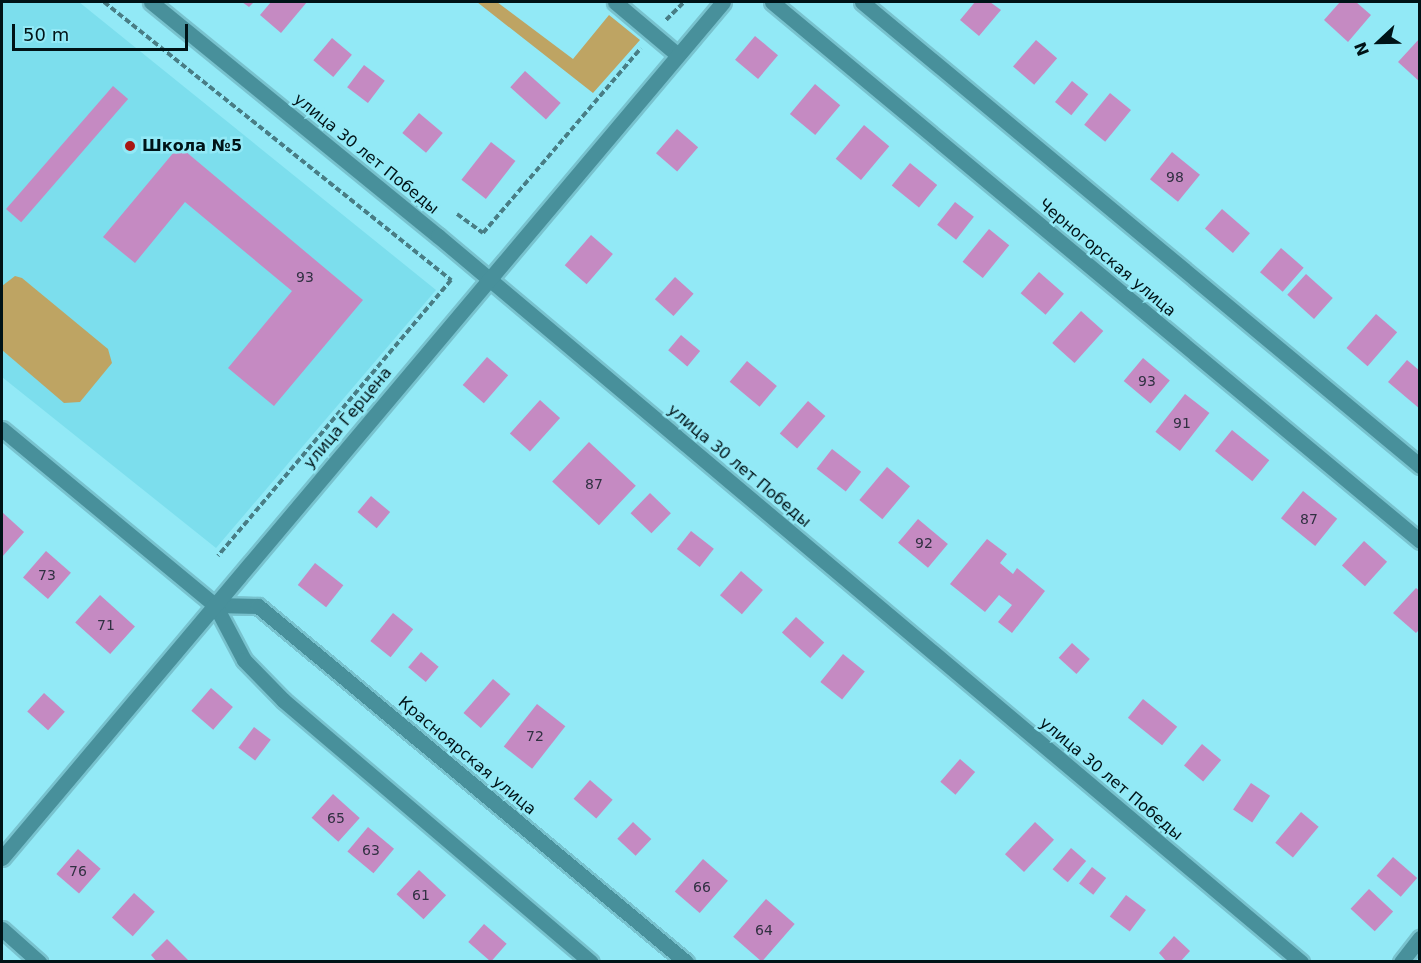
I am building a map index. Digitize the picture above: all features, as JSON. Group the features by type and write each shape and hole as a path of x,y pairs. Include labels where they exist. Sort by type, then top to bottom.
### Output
{"street":[{"name":"улица 30 лет Победы","path":"151,2 488,278 1301,962"},
{"path":"615,2 678,55"},
{"name":"улица Герцена","path":"2,858 488,278 723,2"},
{"name":"Черногорская улица","path":"772,2 1419,542"},
{"path":"862,2 1419,466"},
{"path":"2,429 214,605 244,660 282,700 591,962"},
{"name":"Красноярская улица","path":"214,605 258,606 686,962"},
{"path":"2,929 39,962"},
{"path":"1401,962 1419,938"}],"path":[{"path":"104,2 451,280 218,556"},
{"path":"457,214 483,233 653,33 684,2"}],"shaded area":[{"name":"Школа №5","path":"2,2 79,2 436,290 216,548 2,377"},
{"path":"477,2 497,2 573,59 609,15 640,40 593,93"},
{"path":"15,276 22,278 108,349 112,363 80,402 64,403 2,350 2,286"}],"building":[{"path":"242,2 254,2 249,7"},
{"path":"271,2 307,2 281,33 260,15"},
{"path":"975,2 990,2 1001,10 979,36 960,20"},
{"path":"1340,2 1356,2 1371,15 1348,42 1324,20"},
{"path":"755,36 778,55 758,79 735,60"},
{"path":"332,38 352,55 333,77 313,60"},
{"path":"1420,38 1420,82 1398,62"},
{"path":"1036,40 1057,58 1034,85 1013,66"},
{"path":"364,65 385,81 368,103 347,87"},
{"path":"525,71 561,103 546,119 510,87"},
{"path":"1072,81 1088,94 1071,115 1055,102"},
{"path":"815,84 840,105 815,135 790,114"},
{"path":"113,86 128,99 21,222 6,209"},
{"path":"1110,93 1131,110 1105,142 1084,125"},
{"path":"419,113 443,133 426,153 402,133"},
{"path":"864,125 889,146 861,180 836,159"},
{"path":"677,129 698,147 677,172 656,153"},
{"path":"491,142 515,161 486,199 461,180"},
{"path":"179,146 363,300 274,406 228,368 292,291 185,202 135,263 103,237"},
{"path":"1172,152 1200,175 1178,202 1150,179"},
{"path":"910,163 937,185 919,208 892,186"},
{"path":"955,202 974,217 956,240 937,225"},
{"path":"1222,209 1250,233 1233,253 1205,229"},
{"path":"989,229 1009,245 983,278 963,262"},
{"path":"591,235 613,254 587,284 565,265"},
{"path":"1281,248 1304,268 1283,292 1260,272"},
{"path":"1039,272 1064,294 1046,315 1021,293"},
{"path":"1306,274 1333,298 1314,319 1287,295"},
{"path":"675,277 694,294 674,316 655,299"},
{"path":"1081,311 1103,331 1075,363 1052,343"},
{"path":"1376,314 1397,332 1368,366 1346,348"},
{"path":"681,335 700,351 687,366 668,350"},
{"path":"487,357 508,375 484,403 463,385"},
{"path":"1143,358 1170,380 1151,403 1124,381"},
{"path":"1407,360 1420,371 1420,409 1388,382"},
{"path":"747,361 777,386 760,407 730,382"},
{"path":"1185,394 1209,413 1180,451 1155,432"},
{"path":"540,400 560,418 530,452 510,433"},
{"path":"808,401 825,416 797,449 780,433"},
{"path":"1232,430 1269,460 1252,481 1215,451"},
{"path":"589,442 636,486 599,525 552,481"},
{"path":"832,449 861,472 846,491 817,469"},
{"path":"887,467 910,486 882,519 859,500"},
{"path":"1303,491 1337,519 1315,546 1281,518"},
{"path":"650,493 671,513 651,533 631,513"},
{"path":"371,496 390,512 377,528 358,512"},
{"path":"2,512 24,532 2,557"},
{"path":"918,519 948,544 928,568 898,543"},
{"path":"691,531 714,549 700,567 677,549"},
{"path":"987,539 1007,554 1000,563 1013,574 1017,568 1045,591 1012,633 998,622 1012,605 999,595 985,612 950,584"},
{"path":"1364,541 1387,562 1365,586 1342,566"},
{"path":"46,551 71,573 48,599 23,577"},
{"path":"315,563 343,585 326,607 298,585"},
{"path":"741,571 763,590 742,614 720,595"},
{"path":"1416,588 1420,591 1420,629 1416,633 1393,613"},
{"path":"100,595 135,626 110,654 75,622"},
{"path":"393,613 413,629 391,657 370,641"},
{"path":"796,617 824,642 810,658 782,633"},
{"path":"1072,643 1090,659 1076,674 1059,658"},
{"path":"421,652 439,667 426,682 408,667"},
{"path":"843,654 865,672 842,700 820,682"},
{"path":"493,679 510,694 481,728 463,713"},
{"path":"211,688 233,707 213,730 191,711"},
{"path":"44,693 65,712 48,730 27,712"},
{"path":"1143,699 1177,727 1162,745 1128,718"},
{"path":"537,704 565,726 532,769 504,747"},
{"path":"254,727 271,740 255,760 238,748"},
{"path":"1202,744 1221,760 1203,782 1184,765"},
{"path":"960,759 975,772 955,795 940,782"},
{"path":"590,780 613,800 596,819 574,799"},
{"path":"1251,783 1270,796 1252,822 1233,810"},
{"path":"333,794 360,818 338,842 312,818"},
{"path":"1301,812 1319,827 1293,857 1275,843"},
{"path":"633,822 651,839 636,856 617,839"},
{"path":"1035,822 1054,840 1024,872 1005,854"},
{"path":"368,827 394,849 373,873 347,852"},
{"path":"1071,848 1086,861 1068,882 1053,869"},
{"path":"78,849 101,869 79,894 56,874"},
{"path":"1393,857 1417,878 1401,897 1377,876"},
{"path":"703,859 728,881 700,913 675,891"},
{"path":"1092,867 1106,878 1093,895 1079,884"},
{"path":"419,870 446,895 424,919 396,894"},
{"path":"1369,889 1393,912 1375,931 1351,909"},
{"path":"134,893 155,912 133,936 112,918"},
{"path":"1126,895 1146,910 1130,932 1110,917"},
{"path":"766,899 795,924 762,962 733,937"},
{"path":"484,924 507,944 491,962 468,942"},
{"path":"1174,936 1190,951 1180,962 1167,962 1159,953"},
{"path":"167,939 188,960 186,962 157,962 151,955"}],"place":[{"name":"Школа №5","path":"130,146"}]}
